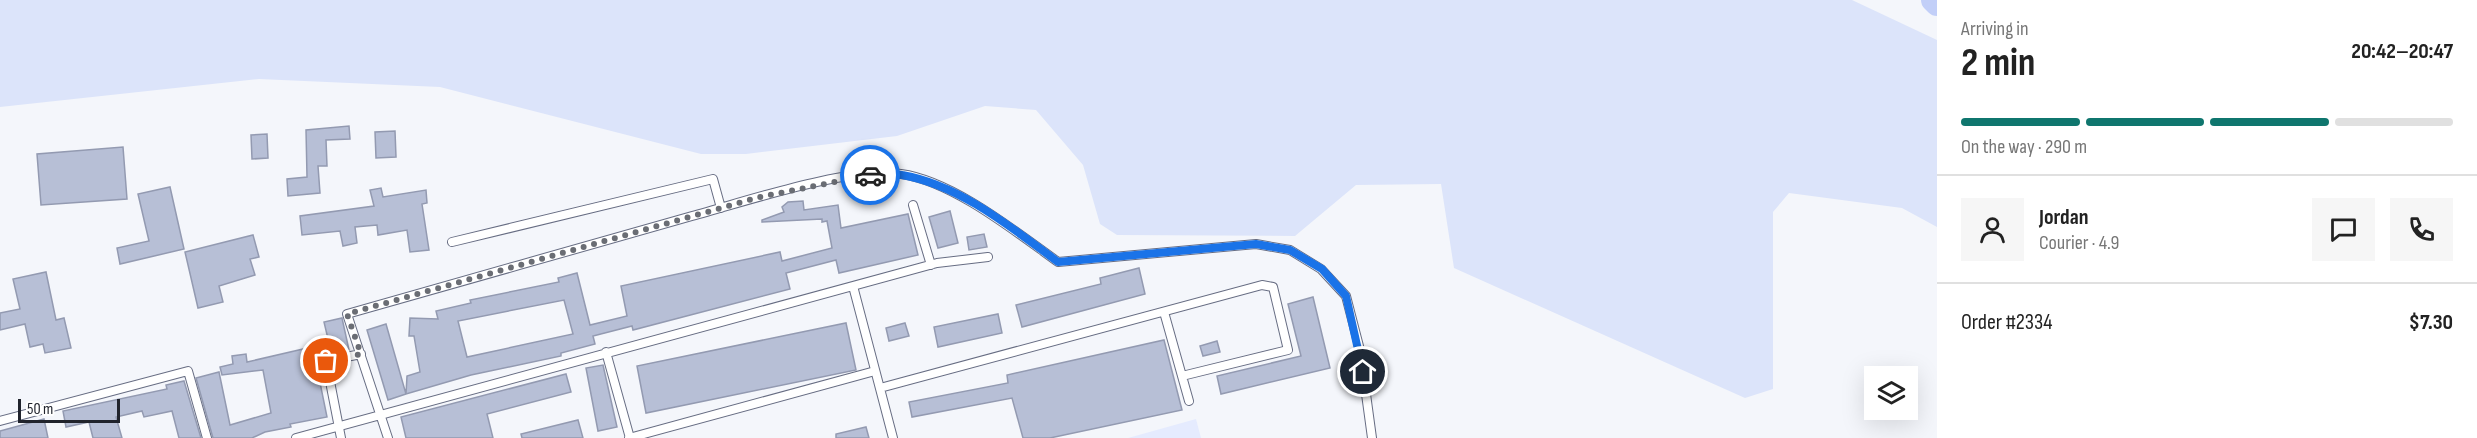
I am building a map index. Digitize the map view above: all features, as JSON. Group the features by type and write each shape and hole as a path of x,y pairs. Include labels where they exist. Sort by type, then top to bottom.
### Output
{"lane":[{"path":"388,438 382,414 347,314 760,197 861,175 902,174 951,191 1015,231 1058,262 1256,244 1290,250 1322,269 1346,296 1360,350 1372,438"},
{"path":"452,242 713,179 722,208"},
{"path":"913,205 932,265"},
{"path":"296,438 932,265 988,257"},
{"path":"880,388 1262,285 1273,287 1288,350 1182,376"},
{"path":"853,286 893,438"},
{"path":"1164,312 1189,401"},
{"path":"606,352 630,438 875,371"},
{"path":"341,438 326,361 361,354"},
{"path":"0,421 188,372 207,438"}],"shaded area":[{"path":"0,0 1852,0 1937,40 1937,227 1902,208 1789,193 1773,212 1773,389 1745,398 1454,268 1441,184 1356,185 1295,236 1117,235 1100,224 1083,165 1036,110 985,106 897,136 746,154 701,154 440,87 259,79 0,107"},
{"path":"1196,419 1201,438 1128,438"}],"building":[{"path":"349,126 350,139 326,140 327,166 318,166 320,193 288,196 287,179 307,177 306,130"},
{"path":"395,131 396,157 376,158 375,132"},
{"path":"267,134 268,158 252,159 251,135"},
{"path":"123,147 127,199 41,205 37,154"},
{"path":"170,187 184,249 120,264 117,248 149,241 138,194"},
{"path":"381,188 383,197 426,190 427,203 422,204 429,250 410,252 407,230 378,235 377,225 355,227 357,243 343,246 340,231 302,235 300,216 374,206 370,190"},
{"path":"803,201 804,210 838,205 841,228 908,214 918,255 839,273 836,260 786,273 790,289 633,330 632,326 593,336 595,344 561,353 561,356 471,375 406,394 407,376 420,372 414,336 409,336 410,318 438,319 436,311 471,303 470,300 559,282 558,278 577,273 590,325 627,316 621,286 780,252 782,261 832,248 827,221 822,222 822,219 762,222 762,220 784,212 782,207 788,202","holes":["564,300 573,334 467,357 458,321"]},
{"path":"950,211 958,243 938,248 929,217"},
{"path":"984,234 987,247 969,250 967,237"},
{"path":"253,235 259,257 250,259 255,275 219,286 223,302 198,308 185,252"},
{"path":"1139,268 1145,294 1022,327 1016,305 1101,284 1100,278"},
{"path":"46,272 56,320 64,318 71,348 45,353 43,344 30,347 25,324 0,330 0,313 20,309 13,279"},
{"path":"1313,297 1330,368 1221,394 1217,376 1301,356 1288,304"},
{"path":"998,314 1002,333 938,347 934,327"},
{"path":"342,318 349,350 315,358 327,417 290,424 291,427 265,432 252,438 213,438 196,378 219,372 230,425 271,413 263,370 222,375 220,367 233,364 232,356 246,354 247,362 329,343 324,322"},
{"path":"846,323 856,370 646,413 637,366"},
{"path":"905,323 909,336 889,341 886,328"},
{"path":"386,324 406,394 388,400 367,330"},
{"path":"1164,340 1182,410 1050,438 1023,438 1012,398 912,417 909,402 1008,383 1007,375"},
{"path":"1217,341 1220,352 1203,356 1200,346"},
{"path":"603,365 617,427 598,431 586,368"},
{"path":"566,374 571,392 487,414 493,438 406,438 401,417"},
{"path":"184,381 201,438 179,438 172,411 144,417 142,411 116,417 122,438 93,438 89,422 66,427 63,411 167,389 166,385"},
{"path":"44,419 48,438 0,438 0,431"},
{"path":"578,420 583,438 522,438 521,434"},
{"path":"866,427 869,438 836,438 836,434"}],"waterway":[{"path":"1933,0 1937,4"}],"way so far":[{"path":"326,361 361,354 347,314 760,197 870,175"}],"route":[{"path":"870,175 902,174 951,191 1015,231 1058,262 1144,256 1256,244 1290,250 1322,269 1346,296 1353,316 1363,372"}]}
